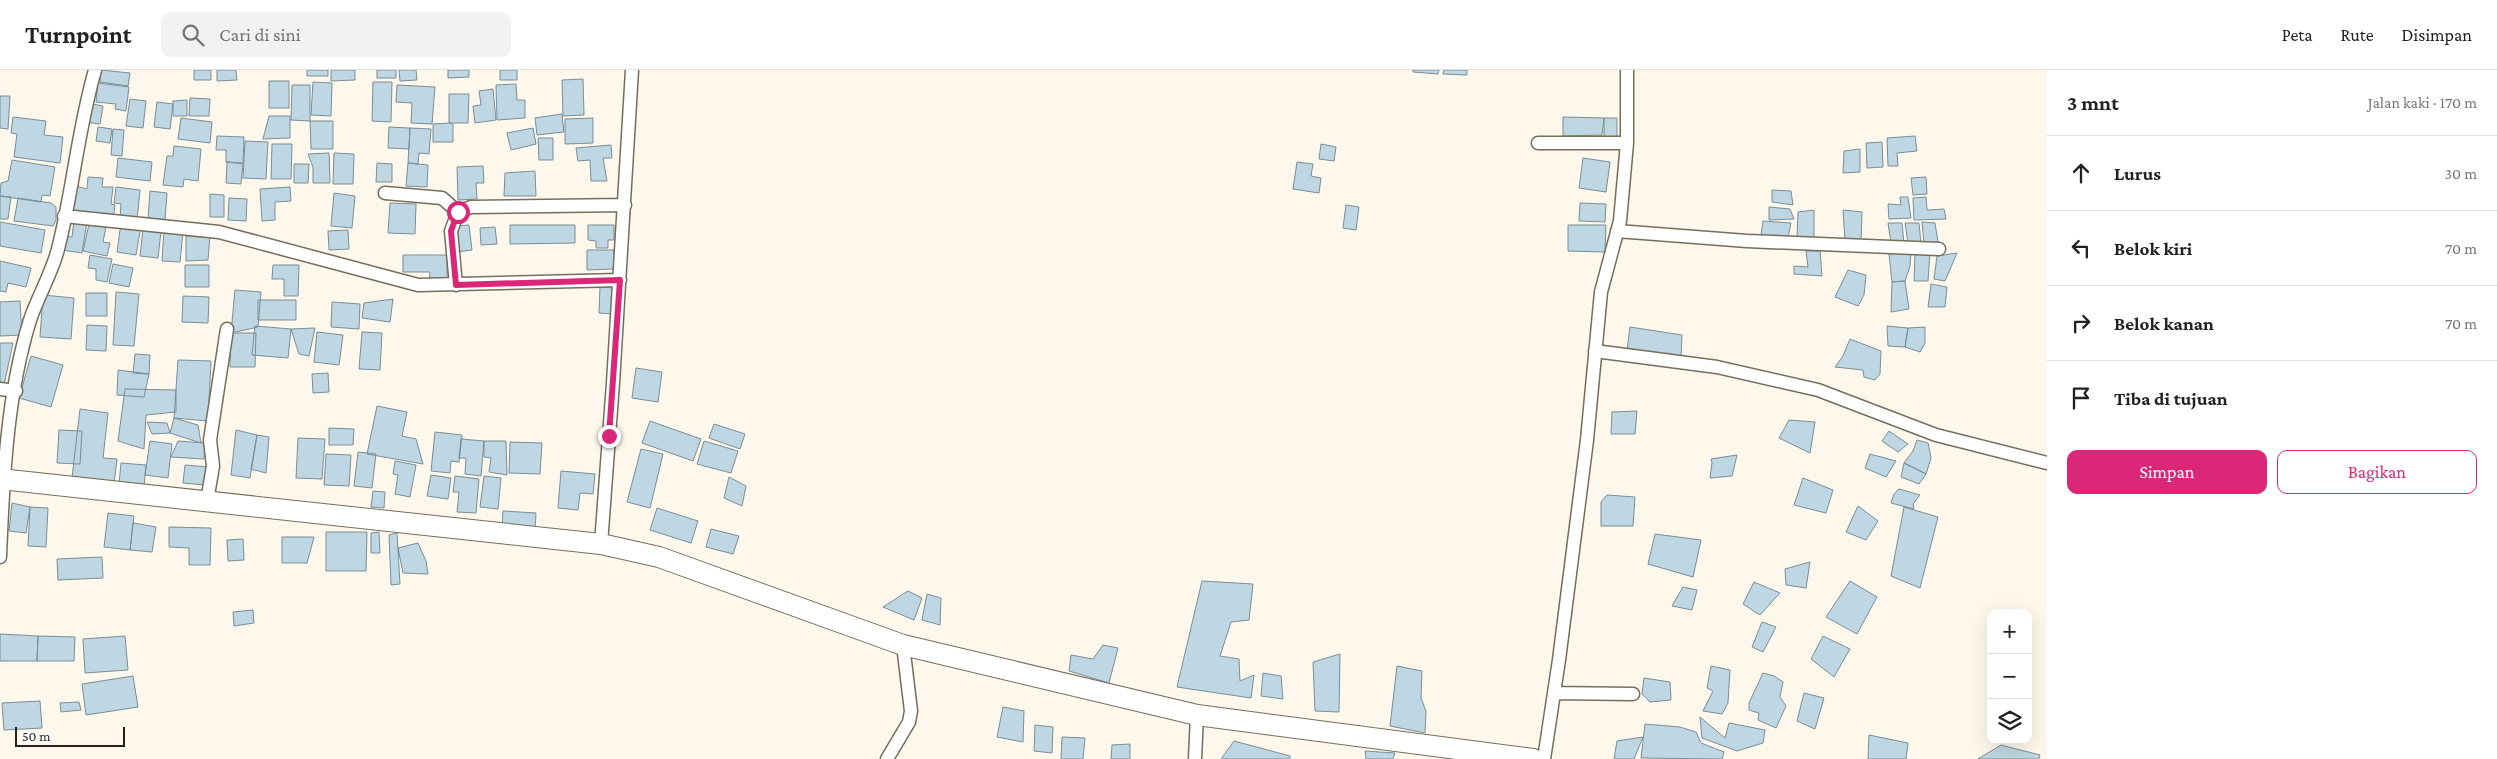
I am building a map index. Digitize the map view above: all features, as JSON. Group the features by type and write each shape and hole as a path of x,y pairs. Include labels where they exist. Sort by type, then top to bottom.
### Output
{"main road":[{"path":"2,479 601,544 659,557 902,645 1197,715 1533,759"}],"street":[{"path":"0,557 2,479 16,391 31,319 58,250 83,110 95,70"},
{"path":"601,544 625,205 632,70"},
{"path":"1544,759 1587,440 1601,292 1617,231 1627,143 1627,70"},
{"path":"1538,143 1627,143"},
{"path":"385,193 442,198 458,212"},
{"path":"456,285 451,231 458,212 471,207 625,205"},
{"path":"64,216 219,232 418,285 620,280"},
{"path":"1617,231 1747,241 1940,249"},
{"path":"207,502 213,466 210,440 227,330"},
{"path":"1595,351 1717,367 1818,390 1936,435 2047,463"},
{"path":"0,389 16,391"},
{"path":"887,759 909,722 911,711 902,645"},
{"path":"1554,693 1633,694"},
{"path":"1195,759 1197,715"}],"building":[{"path":"101,70 130,73 128,86 100,82"},
{"path":"194,70 211,70 211,80 194,80"},
{"path":"217,70 236,70 237,80 217,81"},
{"path":"307,70 328,70 328,76 307,76"},
{"path":"331,70 355,70 355,80 331,81"},
{"path":"377,70 396,70 396,78 377,78"},
{"path":"399,70 416,70 417,80 400,81"},
{"path":"448,70 469,70 469,77 448,78"},
{"path":"500,70 517,70 517,80 500,80"},
{"path":"1413,70 1439,70 1438,74 1413,72"},
{"path":"1444,70 1467,70 1467,75 1443,74"},
{"path":"583,79 584,115 563,116 562,80"},
{"path":"269,81 289,81 289,108 269,108"},
{"path":"313,82 332,83 331,116 311,115"},
{"path":"373,82 392,82 391,122 372,121"},
{"path":"98,83 129,87 126,111 115,109 116,104 96,102"},
{"path":"516,84 517,100 525,100 525,118 497,120 496,85"},
{"path":"292,85 310,85 310,121 291,120"},
{"path":"397,85 435,87 432,124 411,123 412,103 396,102"},
{"path":"493,89 496,120 475,123 473,106 481,105 479,91"},
{"path":"449,94 469,94 468,123 449,123"},
{"path":"0,96 10,96 8,129 0,128"},
{"path":"190,98 210,99 209,116 189,116"},
{"path":"130,99 146,101 143,128 126,126"},
{"path":"187,100 187,116 173,116 173,101"},
{"path":"157,102 173,104 170,129 154,127"},
{"path":"88,103 103,106 100,124 84,122"},
{"path":"562,114 564,132 537,135 535,118"},
{"path":"269,116 290,116 290,138 263,139"},
{"path":"13,117 46,121 44,135 63,137 60,163 14,157 17,134 11,133"},
{"path":"1563,117 1604,118 1602,135 1563,136"},
{"path":"181,118 212,122 210,143 178,139"},
{"path":"593,118 593,143 565,144 565,119"},
{"path":"1604,118 1617,118 1617,137 1604,137"},
{"path":"310,121 333,121 333,149 311,149"},
{"path":"433,124 453,124 453,142 433,142"},
{"path":"98,127 112,129 110,143 96,141"},
{"path":"389,127 410,128 409,149 388,148"},
{"path":"410,128 431,129 429,154 419,153 418,164 408,163"},
{"path":"533,128 536,144 511,150 507,133"},
{"path":"113,129 124,130 122,156 111,155"},
{"path":"217,136 244,137 243,163 226,162 226,150 216,150"},
{"path":"1915,136 1917,151 1897,153 1898,166 1888,166 1887,138"},
{"path":"538,138 553,138 553,160 539,160"},
{"path":"245,141 268,142 266,179 243,178"},
{"path":"1882,142 1883,167 1867,168 1866,143"},
{"path":"272,144 292,144 291,179 271,179"},
{"path":"1321,144 1336,147 1334,161 1319,159"},
{"path":"611,145 612,158 603,158 607,181 591,181 590,160 578,161 576,148"},
{"path":"174,146 201,149 198,181 184,179 183,187 163,185 167,156 173,156"},
{"path":"1860,149 1860,172 1843,173 1844,151"},
{"path":"329,153 330,183 313,183 313,167 308,154"},
{"path":"334,153 354,154 353,184 333,184"},
{"path":"118,158 152,162 150,181 116,177"},
{"path":"1583,158 1610,162 1606,192 1579,188"},
{"path":"12,160 55,167 50,196 42,195 41,202 0,196 1,183 8,181"},
{"path":"227,162 243,164 241,184 226,183"},
{"path":"1297,162 1313,164 1311,176 1321,178 1319,193 1293,189"},
{"path":"377,163 392,164 392,182 376,182"},
{"path":"408,163 428,165 427,187 406,186"},
{"path":"294,164 309,164 308,183 294,183"},
{"path":"483,166 484,183 476,183 477,199 458,200 457,167"},
{"path":"535,171 536,196 504,196 505,173"},
{"path":"88,177 103,178 102,187 113,187 111,204 115,205 113,220 72,212 76,186 87,189"},
{"path":"1926,177 1927,194 1913,195 1911,178"},
{"path":"116,187 140,190 137,220 120,218 121,204 114,203"},
{"path":"290,187 291,201 275,202 275,220 262,221 260,189"},
{"path":"1772,190 1791,191 1793,205 1772,202"},
{"path":"150,191 167,193 165,220 148,218"},
{"path":"334,193 355,196 352,228 331,226"},
{"path":"210,194 224,195 224,217 210,217"},
{"path":"0,196 11,197 8,219 0,219"},
{"path":"1900,197 1908,197 1911,218 1889,219 1888,204 1901,205"},
{"path":"1926,197 1927,210 1944,209 1946,219 1914,220 1913,198"},
{"path":"18,198 51,203 56,207 56,220 53,226 14,221"},
{"path":"229,198 247,199 246,221 228,220"},
{"path":"390,203 416,204 415,234 388,233"},
{"path":"1580,203 1606,204 1605,222 1579,221"},
{"path":"1346,205 1359,207 1356,230 1343,228"},
{"path":"1769,207 1790,209 1794,219 1769,220"},
{"path":"1814,210 1814,239 1797,238 1798,212"},
{"path":"1843,210 1862,212 1861,241 1845,241"},
{"path":"74,220 87,222 82,253 62,250 64,236 72,237"},
{"path":"1763,221 1791,223 1788,237 1761,235"},
{"path":"0,222 45,230 41,253 0,246"},
{"path":"1922,222 1935,223 1938,242 1924,243"},
{"path":"121,223 141,226 136,255 117,252"},
{"path":"1888,223 1902,223 1904,244 1891,243"},
{"path":"1905,223 1919,223 1921,244 1908,243"},
{"path":"89,224 106,227 103,242 110,243 107,256 83,251"},
{"path":"469,225 472,250 457,252 455,226"},
{"path":"510,225 575,225 575,243 510,244"},
{"path":"588,225 614,225 614,240 608,240 608,248 596,248 596,241 588,240"},
{"path":"1568,225 1606,225 1605,252 1568,251"},
{"path":"495,227 497,244 481,245 480,228"},
{"path":"143,229 161,231 158,258 140,256"},
{"path":"164,230 183,232 180,262 162,261"},
{"path":"348,230 349,249 329,250 328,231"},
{"path":"210,235 208,260 186,261 186,236"},
{"path":"587,250 614,250 614,269 587,270"},
{"path":"1806,251 1820,251 1822,276 1794,274 1794,266 1808,267"},
{"path":"1911,251 1910,266 1905,281 1892,282 1889,254"},
{"path":"1915,252 1930,252 1928,281 1914,281"},
{"path":"1957,253 1945,281 1934,279 1937,256"},
{"path":"90,255 112,259 107,282 96,280 96,269 88,268"},
{"path":"403,255 447,255 447,282 429,282 430,272 403,272"},
{"path":"0,261 31,268 26,287 8,283 6,292 0,291"},
{"path":"113,264 133,268 129,287 109,283"},
{"path":"185,265 209,265 209,287 185,287"},
{"path":"273,265 299,265 298,296 284,296 284,279 272,279"},
{"path":"1848,270 1866,275 1864,295 1858,306 1835,297"},
{"path":"1905,281 1909,309 1891,312 1892,282"},
{"path":"1931,284 1947,287 1945,307 1928,307"},
{"path":"600,287 614,288 613,314 599,313"},
{"path":"235,290 261,292 258,327 231,333"},
{"path":"116,292 139,294 134,346 113,345"},
{"path":"86,293 107,293 107,316 86,316"},
{"path":"43,295 74,298 71,339 40,337"},
{"path":"183,296 209,297 208,323 182,322"},
{"path":"393,299 390,322 362,318 364,303"},
{"path":"258,300 296,300 296,320 258,320"},
{"path":"20,301 22,335 0,336 0,302"},
{"path":"332,302 360,304 359,329 331,327"},
{"path":"87,325 107,326 106,351 86,350"},
{"path":"255,326 291,329 288,358 252,355"},
{"path":"1887,326 1908,328 1905,347 1888,346"},
{"path":"1630,327 1682,335 1681,359 1627,351"},
{"path":"1925,327 1925,343 1920,352 1905,347 1908,328"},
{"path":"315,328 309,356 299,354 291,329"},
{"path":"317,332 343,335 339,365 314,362"},
{"path":"362,332 382,333 380,370 359,369"},
{"path":"231,333 256,333 255,367 230,367"},
{"path":"1850,339 1881,351 1880,374 1875,380 1864,377 1863,370 1835,367 1843,356"},
{"path":"0,343 13,343 4,385 0,384"},
{"path":"135,354 150,355 149,374 133,373"},
{"path":"31,356 63,365 51,407 19,398"},
{"path":"178,360 211,361 208,421 174,418"},
{"path":"636,368 662,372 658,402 632,398"},
{"path":"118,370 149,374 144,397 117,395"},
{"path":"328,373 329,392 313,393 312,374"},
{"path":"125,389 176,390 176,412 146,415 144,449 118,441"},
{"path":"377,406 407,412 402,436 416,439 423,464 367,454"},
{"path":"80,409 108,413 103,458 117,459 114,484 72,478"},
{"path":"1637,411 1635,434 1611,434 1612,412"},
{"path":"174,418 198,425 201,443 170,433"},
{"path":"1789,420 1815,422 1810,453 1779,438"},
{"path":"650,421 701,439 693,461 642,443"},
{"path":"147,422 167,423 170,433 152,434"},
{"path":"714,424 745,434 740,449 709,438"},
{"path":"329,428 354,429 353,445 329,445"},
{"path":"59,430 82,431 80,464 57,463"},
{"path":"236,430 257,435 250,478 231,475"},
{"path":"1889,431 1908,444 1898,452 1882,441"},
{"path":"435,432 462,435 459,462 451,461 450,473 431,471"},
{"path":"257,435 269,437 266,473 251,469"},
{"path":"298,438 325,439 322,479 296,478"},
{"path":"461,439 484,441 481,476 465,474 466,458 459,458"},
{"path":"1917,440 1928,443 1931,458 1926,474 1904,463 1913,451"},
{"path":"150,441 172,444 168,478 145,475"},
{"path":"178,441 205,443 204,459 171,457"},
{"path":"484,441 506,441 507,475 489,472 491,458 484,457"},
{"path":"704,441 738,451 731,473 697,464"},
{"path":"510,442 542,443 540,474 509,473"},
{"path":"641,449 663,454 650,508 627,502"},
{"path":"358,452 376,454 372,488 354,486"},
{"path":"326,454 351,455 349,486 324,485"},
{"path":"1870,454 1896,461 1886,477 1865,468"},
{"path":"1737,455 1732,476 1710,478 1711,459"},
{"path":"395,461 416,465 410,497 395,494 398,475 393,474"},
{"path":"121,463 146,465 144,487 119,484"},
{"path":"1904,463 1926,474 1919,484 1901,477"},
{"path":"185,465 208,467 205,485 183,483"},
{"path":"561,471 595,474 593,494 580,493 578,510 558,508"},
{"path":"431,475 451,478 448,499 427,496"},
{"path":"455,476 479,479 476,513 457,512 459,492 453,492"},
{"path":"484,476 501,478 498,509 480,507"},
{"path":"729,477 746,486 742,506 724,498"},
{"path":"1803,478 1833,490 1826,513 1794,505"},
{"path":"1899,489 1920,495 1913,504 1914,509 1891,503 1894,494"},
{"path":"373,491 385,492 384,508 371,507"},
{"path":"1607,495 1635,497 1633,526 1601,526 1601,502"},
{"path":"12,503 30,507 26,533 9,531"},
{"path":"1858,506 1878,521 1866,540 1846,532"},
{"path":"30,507 48,508 46,547 28,546"},
{"path":"1904,507 1938,517 1920,588 1891,576"},
{"path":"657,508 698,521 691,543 650,530"},
{"path":"503,511 536,513 535,531 502,528"},
{"path":"108,513 134,516 130,550 104,547"},
{"path":"133,523 156,527 152,552 130,550"},
{"path":"169,527 211,528 210,565 189,565 189,548 169,547"},
{"path":"711,529 739,536 733,554 706,547"},
{"path":"326,532 367,532 366,571 326,571"},
{"path":"379,532 380,553 371,553 371,533"},
{"path":"397,533 400,584 391,585 389,535"},
{"path":"1655,534 1701,540 1693,577 1648,564"},
{"path":"282,537 314,537 307,563 282,563"},
{"path":"243,539 244,560 228,561 227,540"},
{"path":"418,543 426,561 428,574 403,573 398,548"},
{"path":"102,557 103,578 58,580 57,559"},
{"path":"1810,562 1806,588 1786,585 1785,569"},
{"path":"1202,581 1253,584 1249,620 1231,622 1220,656 1239,659 1240,681 1254,675 1251,698 1177,687"},
{"path":"1850,581 1877,597 1857,634 1826,617"},
{"path":"1754,582 1780,593 1760,615 1743,604"},
{"path":"1683,587 1697,590 1692,610 1672,606"},
{"path":"908,591 922,598 914,620 883,607"},
{"path":"927,594 941,598 940,625 922,620"},
{"path":"253,610 254,623 234,626 233,612"},
{"path":"1762,622 1776,627 1763,652 1752,647"},
{"path":"0,634 38,636 37,661 0,661"},
{"path":"38,636 75,637 74,661 37,661"},
{"path":"125,636 128,670 85,673 83,639"},
{"path":"1823,636 1850,649 1834,677 1811,659"},
{"path":"1103,645 1118,648 1109,683 1069,671 1071,655 1093,659"},
{"path":"1340,654 1339,712 1315,711 1313,662"},
{"path":"1397,666 1422,671 1421,698 1426,711 1425,733 1390,726"},
{"path":"1711,666 1730,670 1728,703 1722,714 1703,711 1713,691 1707,688"},
{"path":"1263,673 1281,676 1283,699 1261,696"},
{"path":"1763,673 1774,676 1783,682 1780,697 1786,706 1776,728 1758,720 1759,713 1749,710 1749,703"},
{"path":"133,676 138,707 86,715 82,684"},
{"path":"1644,678 1670,682 1671,700 1650,702 1642,694"},
{"path":"1804,693 1824,698 1815,729 1797,721"},
{"path":"40,701 42,728 4,730 2,703"},
{"path":"79,702 81,710 61,712 60,703"},
{"path":"1003,707 1024,711 1023,742 997,737"},
{"path":"1700,717 1725,738 1729,723 1765,730 1763,743 1737,751 1702,738"},
{"path":"1645,724 1680,727 1696,732 1701,743 1724,752 1722,759 1641,758"},
{"path":"1035,725 1053,727 1052,753 1034,751"},
{"path":"1869,735 1908,743 1906,759 1868,759"},
{"path":"1062,737 1085,738 1083,759 1061,759"},
{"path":"1643,737 1634,759 1614,759 1617,741"},
{"path":"1234,741 1290,756 1290,759 1221,759"},
{"path":"1130,744 1130,759 1111,759 1112,745"},
{"path":"2001,745 2040,755 2039,759 1978,759"},
{"path":"1365,751 1395,753 1393,759 1366,759"}],"route":[{"path":"458,212 451,231 456,285 620,280 609,436"}]}
